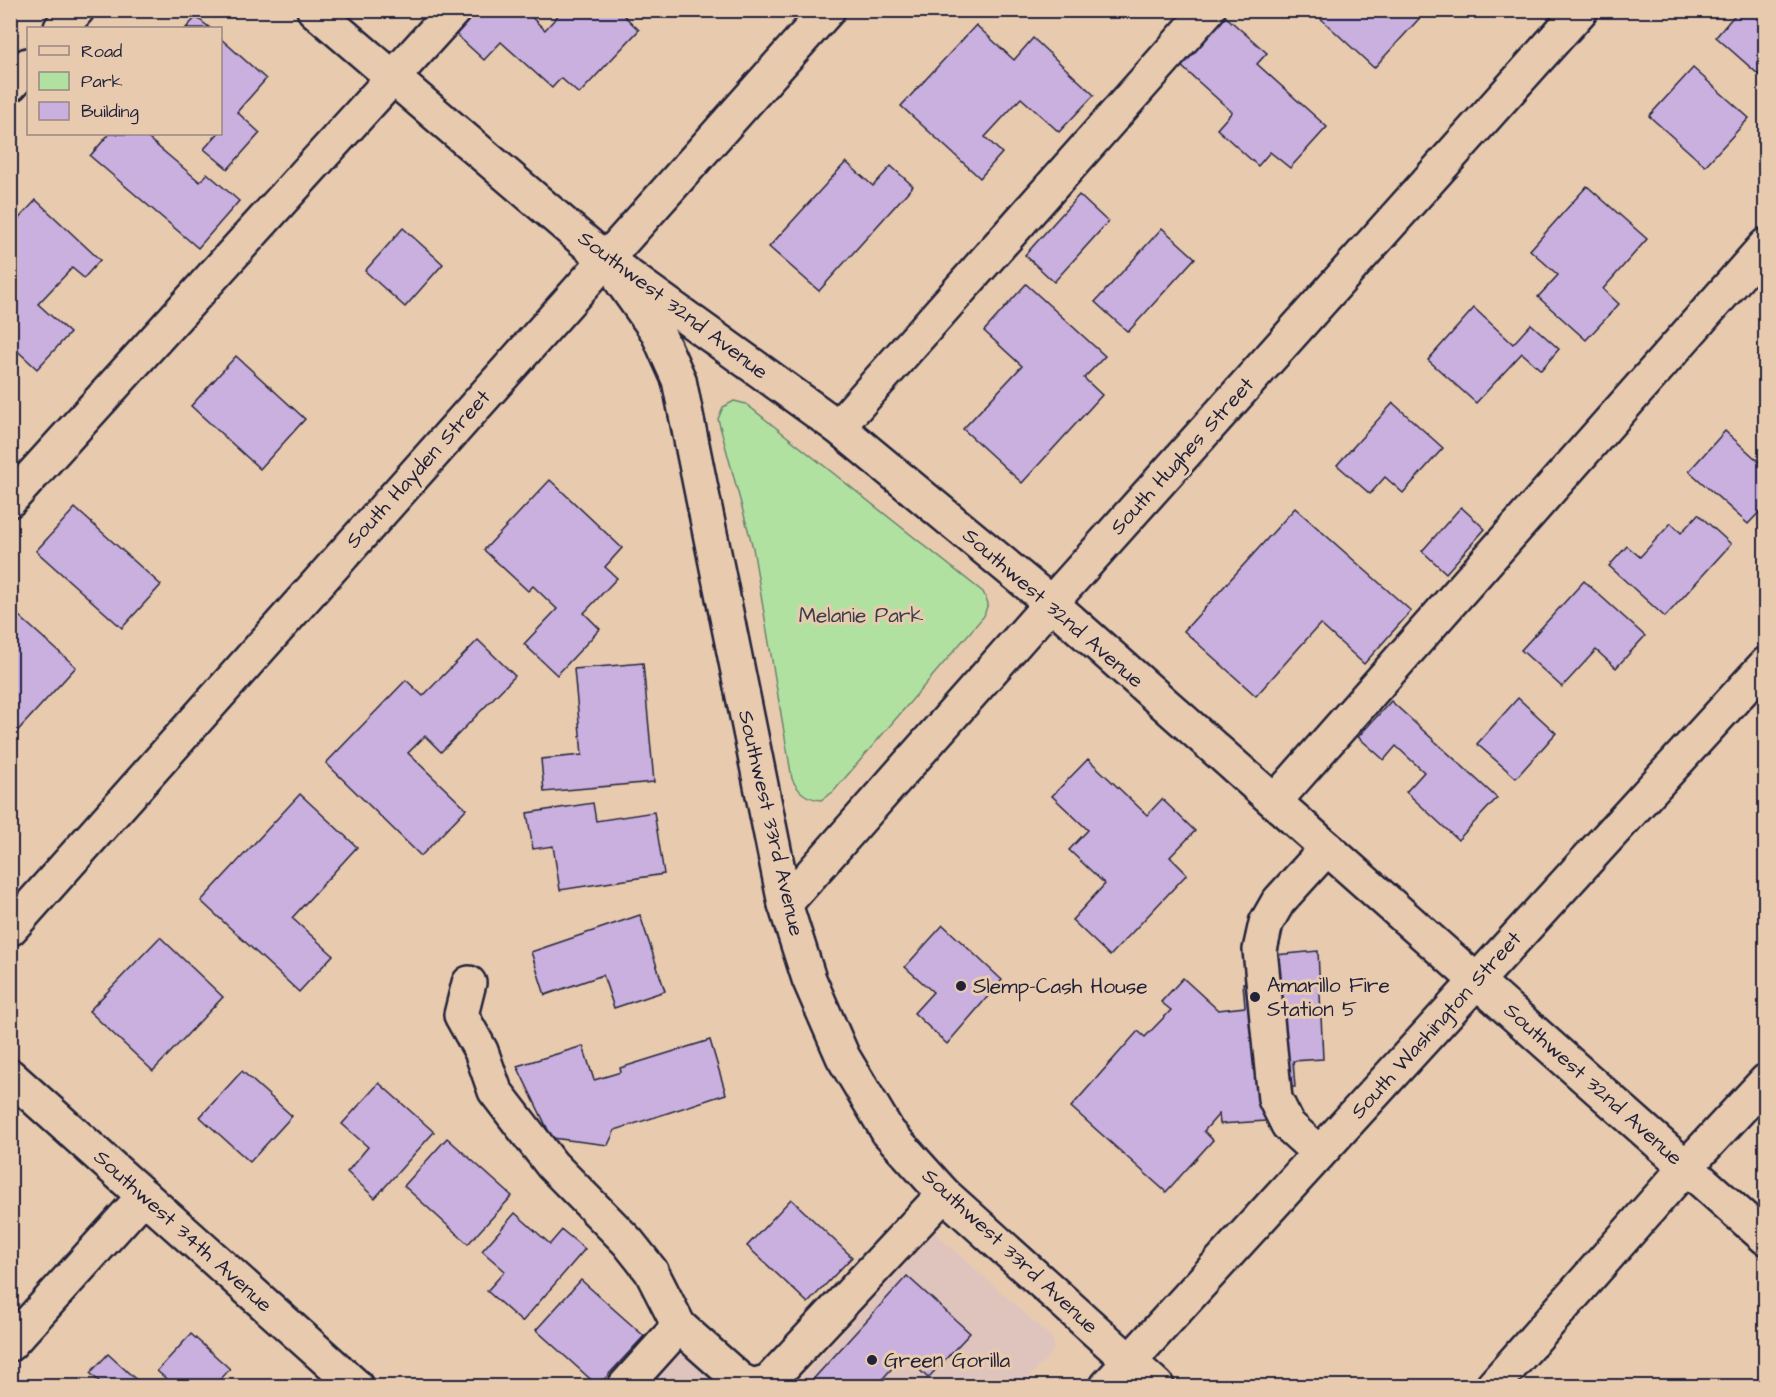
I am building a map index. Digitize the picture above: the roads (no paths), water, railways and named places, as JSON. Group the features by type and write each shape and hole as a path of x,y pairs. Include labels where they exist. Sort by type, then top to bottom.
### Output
{"street":[{"path":"62,27 77,10"},
{"name":"Southwest 32nd Avenue","path":"314,10 605,259 838,427 1051,603 1766,1238"},
{"path":"10,500 454,10"},
{"name":"South Hayden Street","path":"10,929 828,10"},
{"path":"838,427 1208,10"},
{"name":"South Hughes Street","path":"785,904 1581,10"},
{"path":"10,85 27,66"},
{"path":"1275,801 1766,245"},
{"name":"Southwest 33rd Avenue","path":"605,259 657,331 679,380 785,904 808,979 843,1057 888,1132 944,1194 1157,1386"},
{"name":"South Washington Street","path":"1107,1386 1766,663"},
{"path":"1319,1153 1288,1125 1275,1099 1260,950 1266,923 1278,902 1327,848"},
{"path":"469,983 461,1015 481,1051 495,1091 552,1165 628,1242 651,1270 679,1326 740,1380 753,1386 769,1381 944,1194"},
{"name":"Southwest 34th Avenue","path":"10,1076 356,1386"},
{"path":"1493,1386 1686,1167 1766,1081"},
{"path":"10,1344 144,1196"},
{"path":"625,1386 679,1326"}],"place":[{"name":"Slemp-Cash House","path":"961,986"},
{"name":"Amarillo Fire Station 5","path":"1255,997"},
{"name":"Green Gorilla","path":"872,1360"}],"park label":[{"name":"Melanie Park","path":"861,615"}]}
